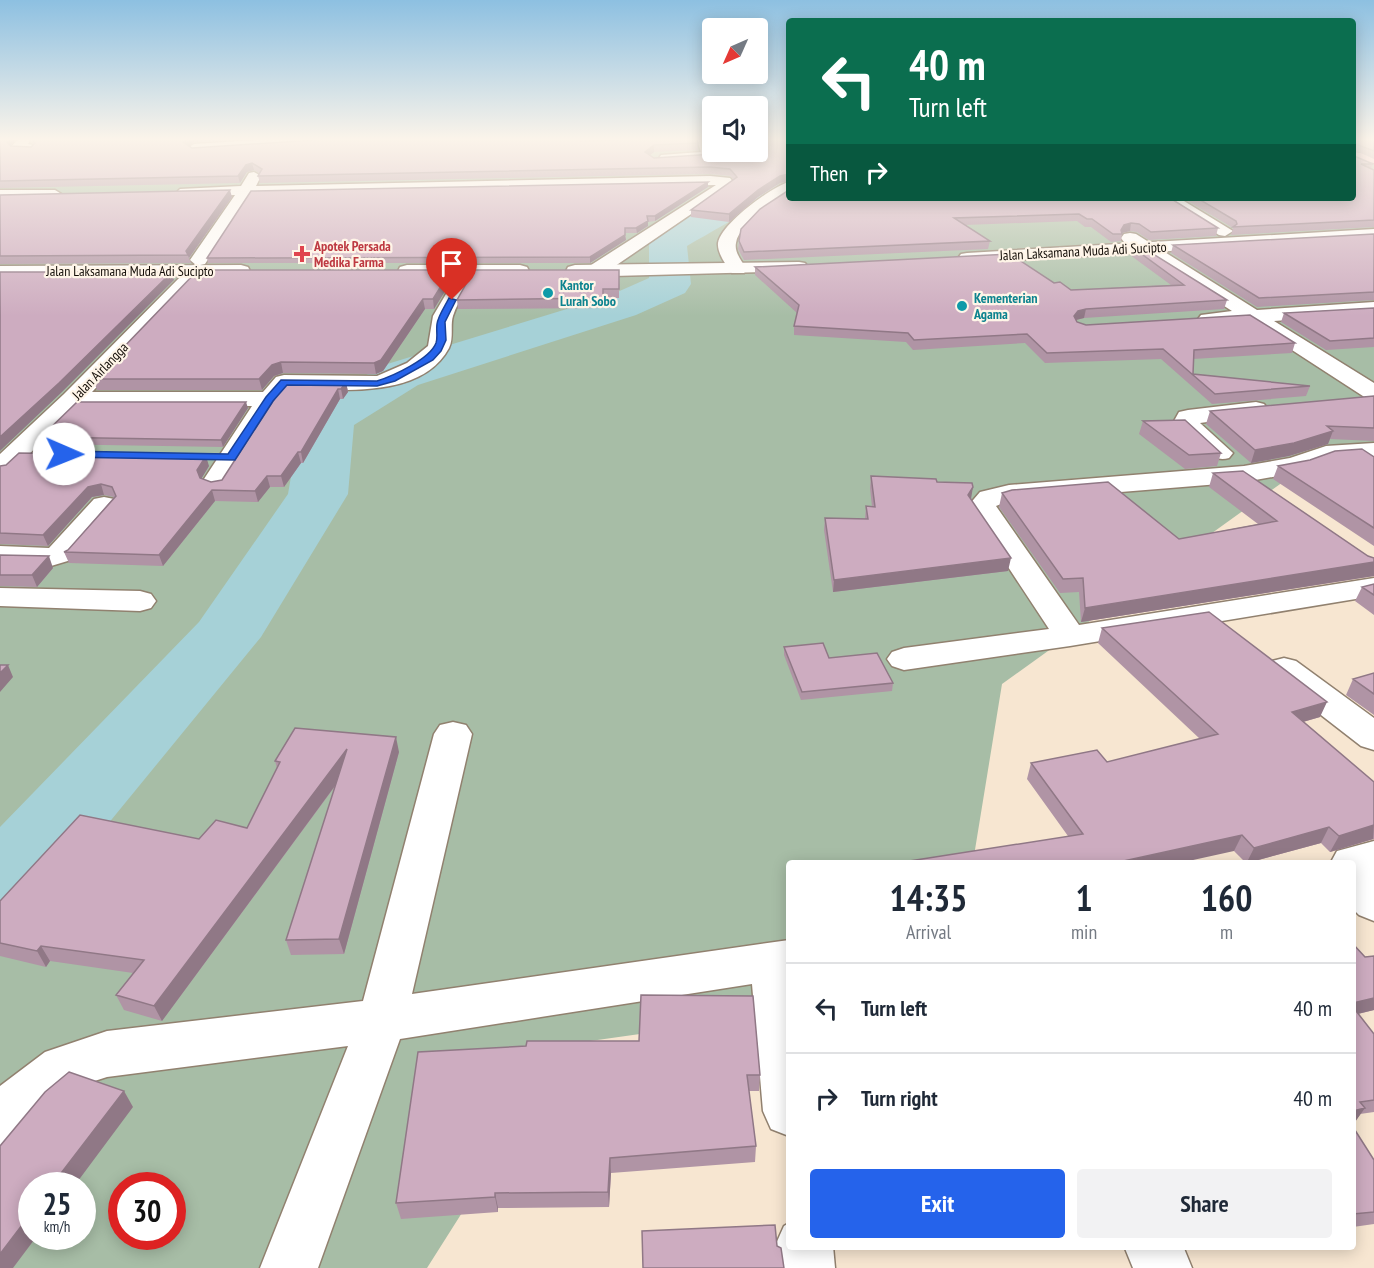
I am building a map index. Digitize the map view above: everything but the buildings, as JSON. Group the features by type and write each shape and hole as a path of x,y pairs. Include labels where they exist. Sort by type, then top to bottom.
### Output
{"street":[{"name":"Jalan Airlangga","path":"12,449 72,399 198,265 241,197"},
{"path":"602,266 708,197"},
{"path":"733,265 727,244 731,232 744,219 777,197"},
{"path":"1173,201 1226,231"},
{"name":"Jalan Laksamana Muda Adi Sucipto","path":"1137,243 1226,231 1374,223"},
{"name":"Jalan Laksamana Muda Adi Sucipto","path":"949,253 1374,234"},
{"path":"1137,243 1374,393"},
{"path":"641,266 712,258 733,265"},
{"name":"Jalan Laksamana Muda Adi Sucipto","path":"0,261 255,265"},
{"path":"561,266 733,265 814,261"},
{"name":"Jalan Laksamana Muda Adi Sucipto","path":"0,272 198,265"},
{"path":"391,265 538,266 469,271 391,265"},
{"path":"215,482 220,457 282,383 287,381 377,383 392,379 430,358 438,350 443,315 469,271"},
{"path":"1185,320 1374,308"},
{"path":"72,399 269,399"},
{"path":"1340,402 1374,399"},
{"path":"1272,493 1244,474 1186,422 1188,417 1284,407"},
{"path":"12,449 52,454"},
{"path":"1070,636 982,506 985,500 994,495 1009,493 1244,474 1295,465 1326,454 1374,451"},
{"path":"0,555 51,557 60,554 104,505"},
{"path":"904,659 1070,636 1374,587"},
{"path":"0,597 140,601"},
{"path":"1208,612 1374,737"},
{"path":"289,1268 382,1020 453,734"},
{"path":"1356,861 1374,857"},
{"path":"1356,883 1374,903"},
{"path":"0,1124 16,1105 63,1068 107,1054 382,1020 781,960 786,1054"},
{"path":"804,1250 806,1268"},
{"path":"1155,1250 1163,1268"}],"green space":[{"path":"0,197 786,197 786,201 1356,201 1356,197 1374,197 1374,475 1283,482 1002,684 973,860 786,860 786,1013 569,1044 427,1268 0,1268"}],"waterway":[{"path":"0,873 35,850 225,637 318,494 328,418 401,375 621,306 670,284 668,241 742,197"}],"place":[{"name":"Apotek Persada Medika Farma","path":"302,254"},
{"name":"Kantor Lurah Sobo","path":"548,293"},
{"name":"Kementerian Agama","path":"962,306"}],"route":[{"path":"64,454 231,457 269,399 284,382 385,382 430,358 438,350 441,340 441,322 452,300"}]}
